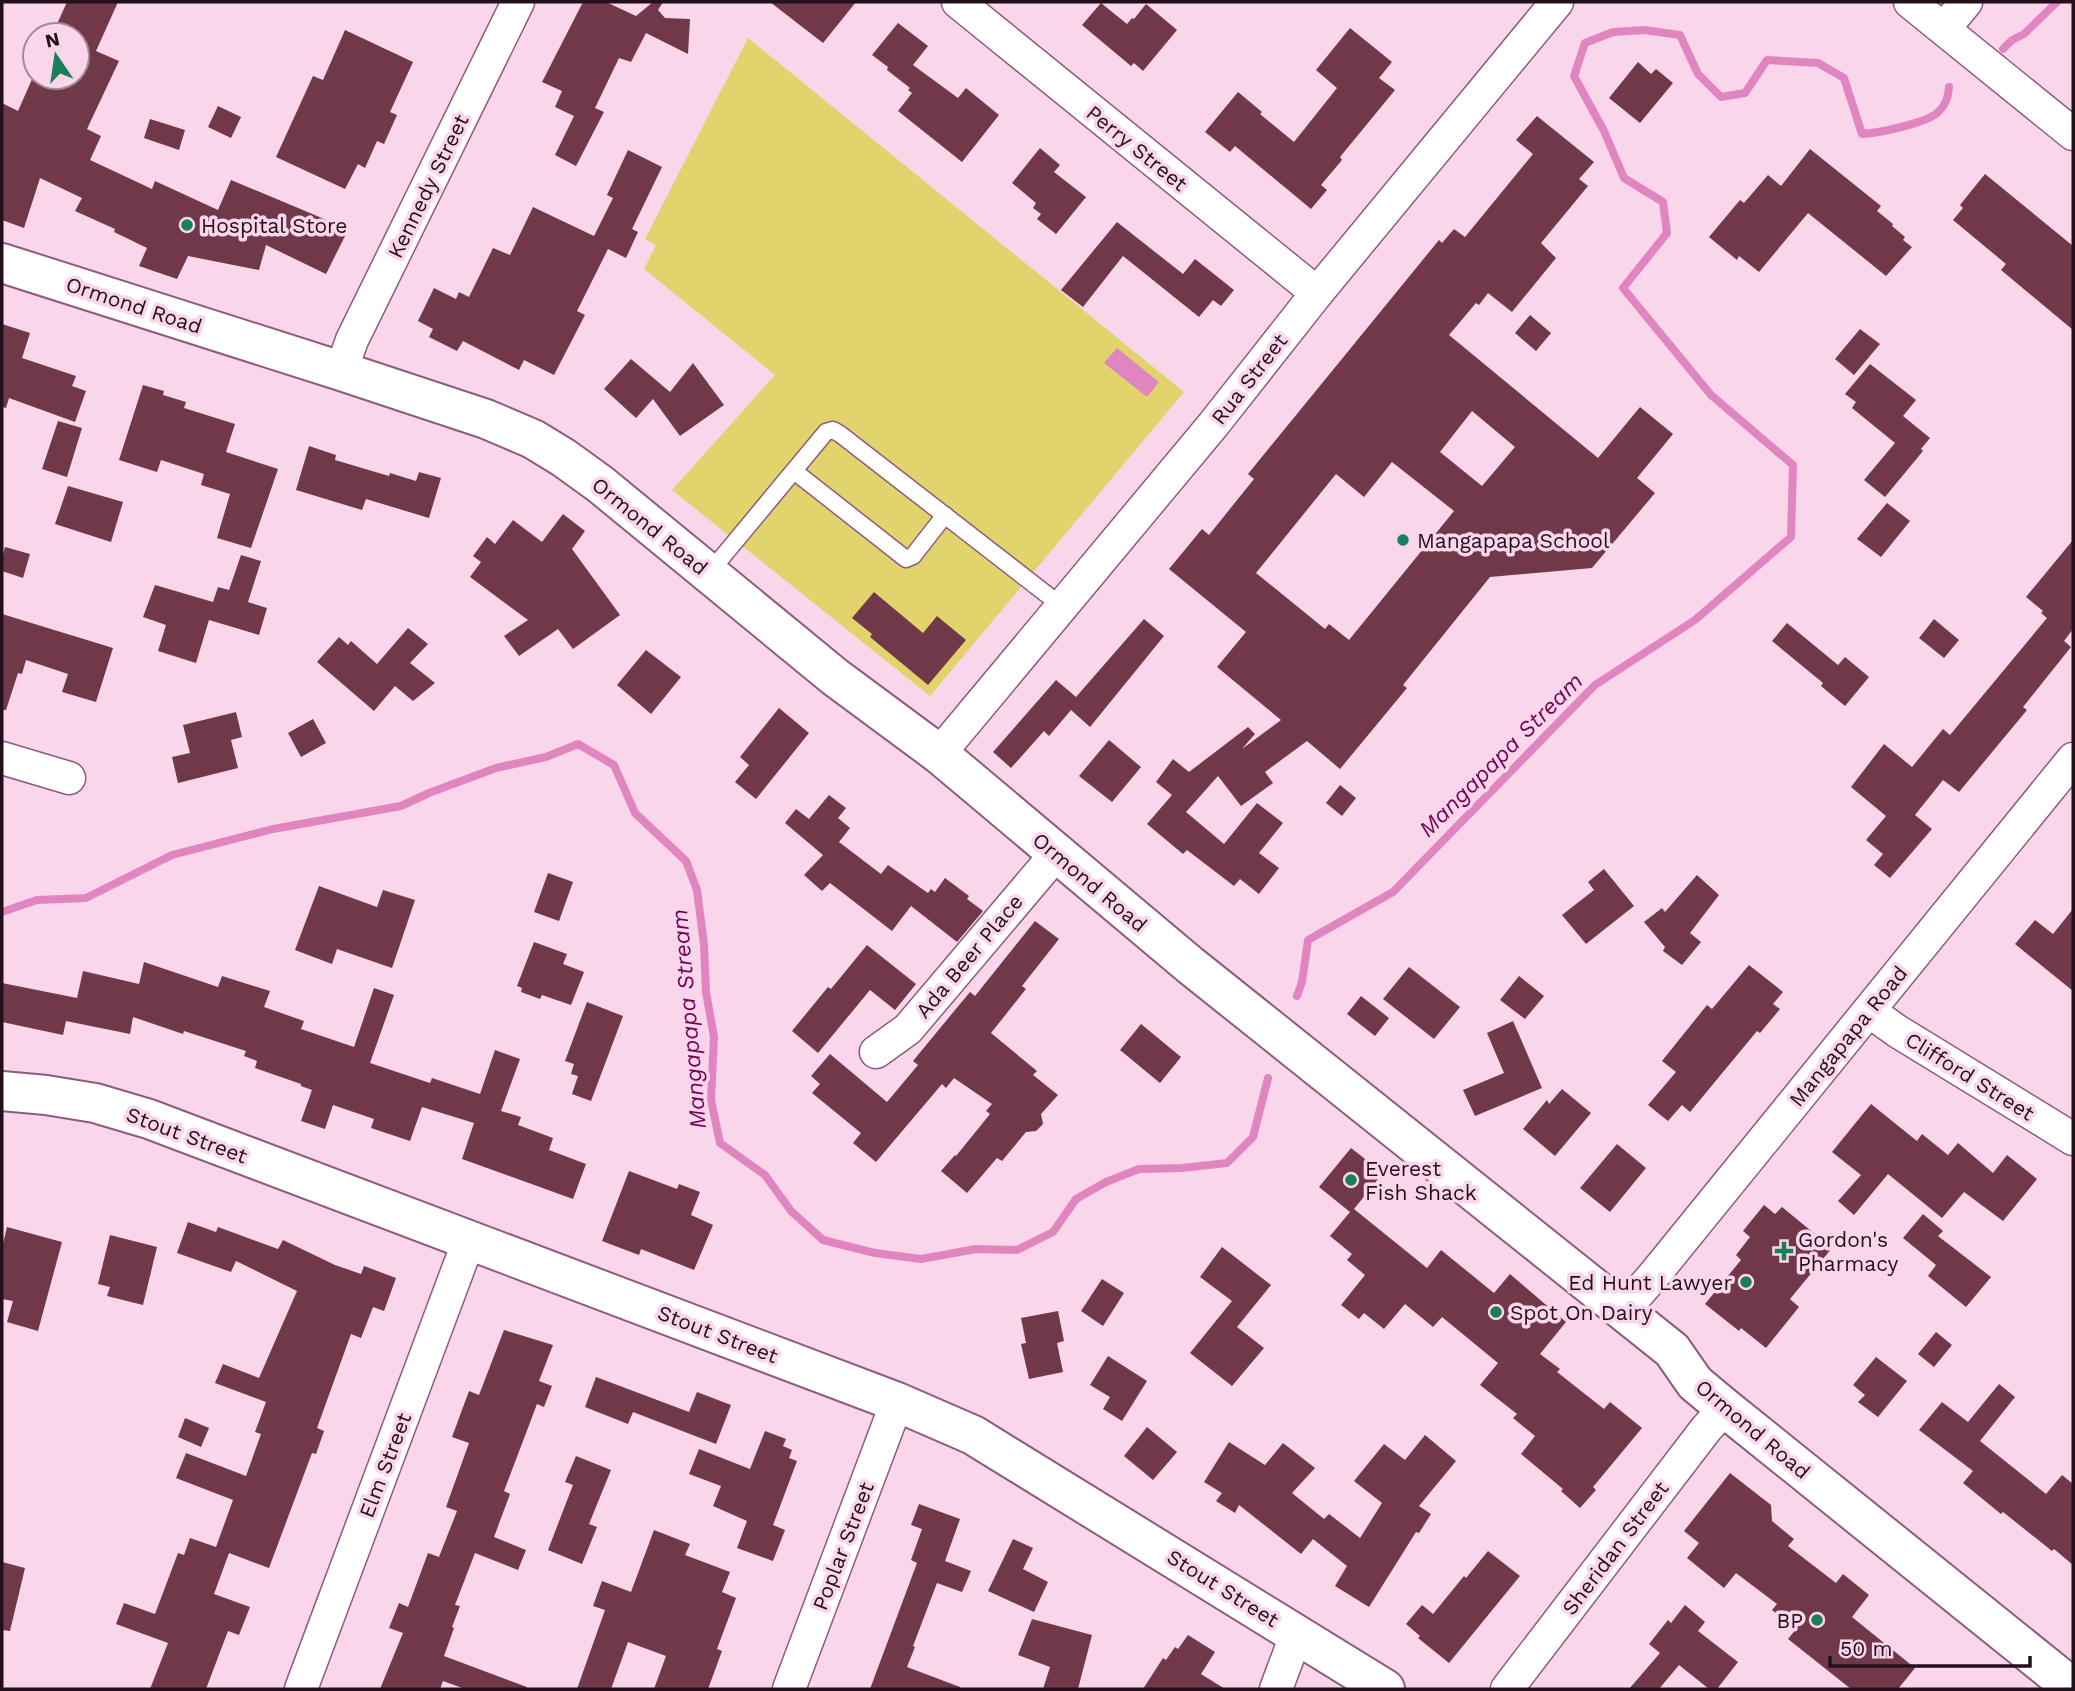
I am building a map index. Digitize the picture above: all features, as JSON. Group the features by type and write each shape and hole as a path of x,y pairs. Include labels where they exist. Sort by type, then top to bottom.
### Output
{"main road":[{"name":"Ormond Road","path":"2,263 486,419 533,439 600,484 835,677 939,754 1190,965 1672,1350 1695,1383 2073,1688"},
{"name":"Stout Street","path":"2,1091 94,1103 149,1119 897,1402 973,1435 1385,1689"}],"street":[{"name":"Kennedy Street","path":"341,371 348,348 518,2"},
{"name":"Perry Street","path":"958,2 1317,293"},
{"name":"Rua Street","path":"939,754 1213,425 1317,293 1558,2"},
{"path":"1910,2 2073,134"},
{"path":"1944,29 1966,2"},
{"path":"2,758 69,778"},
{"name":"Mangapapa Road","path":"1622,1312 2073,759"},
{"name":"Ada Beer Place","path":"876,1052 908,1029 1056,854"},
{"name":"Clifford Street","path":"1869,1011 2073,1139"},
{"name":"Elm Street","path":"301,1689 469,1240"},
{"name":"Poplar Street","path":"789,1689 897,1402"},
{"name":"Sheridan Street","path":"1507,1689 1706,1429 1725,1408"},
{"path":"1276,1689 1297,1633"}],"lane":[{"path":"708,573 826,432 833,430 1063,607"},
{"path":"794,471 905,559 913,556 944,515"}],"shaded area":[{"path":"748,38 1184,392 930,696 672,490 775,375 644,269 656,245 645,239"},
{"path":"1117,348 1159,382 1147,397 1104,363"}],"building":[{"path":"67,2 118,2 96,51 119,61 87,129 101,136 90,160 152,189 155,181 218,210 231,180 329,221 328,223 347,232 326,274 266,245 259,270 188,256 177,279 139,266 147,248 114,232 115,229 75,211 82,198 40,178 24,228 2,220 2,103 18,111 27,91 91,91 91,21 58,21"},
{"path":"583,2 606,2 636,16 653,2 663,2 658,10 665,18 690,19 688,54 646,33 631,62 619,58 595,108 604,112 576,166 555,155 574,116 555,107 562,91 542,82"},
{"path":"770,2 856,2 823,43"},
{"path":"1101,3 1127,24 1146,4 1177,30 1143,71 1134,63 1131,66 1082,25"},
{"path":"898,23 928,46 913,65 958,98 966,88 999,115 962,162 898,111 912,93 908,90 910,88 872,55"},
{"path":"1350,28 1392,62 1379,78 1395,90 1340,157 1342,160 1321,185 1327,190 1311,209 1235,146 1230,152 1205,132 1238,92 1294,142 1337,88 1316,70"},
{"path":"345,30 413,62 390,112 397,115 384,144 377,141 365,168 358,164 345,189 276,157 313,76 323,80"},
{"path":"1638,62 1651,74 1656,69 1673,83 1640,123 1609,98"},
{"path":"218,106 241,117 231,138 208,127"},
{"name":"Mangapapa School","path":"1537,116 1594,162 1579,179 1588,186 1541,243 1556,258 1512,312 1488,293 1449,335 1598,458 1640,407 1673,434 1637,478 1655,493 1592,568 1490,577 1403,685 1407,688 1340,769 1307,741 1265,772 1273,783 1241,806 1218,776 1186,812 1224,844 1257,803 1283,823 1259,853 1279,868 1259,894 1240,879 1234,886 1187,850 1183,854 1147,824 1172,795 1156,782 1173,759 1189,772 1248,727 1255,734 1242,749 1281,720 1217,667 1246,632 1169,569 1202,529 1209,535 1254,479 1248,474 1439,240 1442,243 1454,229 1465,237 1533,154 1516,140","holes":["1472,411 1515,447 1482,486 1440,452","1392,462 1454,511 1349,640 1329,624 1325,629 1256,573 1336,474 1364,497"]},
{"path":"150,119 185,130 179,150 144,138"},
{"path":"1040,148 1060,165 1054,172 1086,197 1056,234 1037,219 1041,214 1033,208 1036,203 1012,183"},
{"path":"1810,149 1881,206 1877,211 1893,224 1905,237 1903,240 1912,247 1886,276 1808,213 1759,272 1739,256 1737,260 1709,237 1740,200 1744,203 1768,175 1781,186"},
{"path":"628,150 662,167 632,229 638,232 626,258 608,249 577,311 585,315 554,375 524,360 519,370 463,341 457,351 429,337 433,329 418,321 434,288 456,299 459,292 469,297 493,248 510,255 533,207 594,236 613,198 607,195"},
{"path":"1985,174 2073,246 2073,330 2001,270 2006,264 1953,220 1963,208 1960,205"},
{"path":"1117,222 1183,274 1195,259 1234,290 1221,306 1213,300 1199,317 1123,256 1083,307 1061,290"},
{"path":"1530,315 1551,333 1536,351 1515,333"},
{"path":"2,324 30,333 22,358 76,376 72,386 86,391 75,422 9,398 6,408 2,407"},
{"path":"1860,329 1880,344 1854,375 1835,359"},
{"path":"631,359 670,392 693,363 724,405 680,436 653,399 636,418 604,389"},
{"path":"1870,364 1916,400 1903,416 1930,438 1921,449 1923,451 1885,497 1864,480 1895,443 1852,408 1856,402 1845,394"},
{"path":"143,385 164,391 163,395 186,402 184,408 235,424 226,452 278,469 251,548 217,538 230,494 201,485 204,474 161,460 157,472 119,460"},
{"path":"58,421 82,428 67,477 42,469"},
{"path":"309,446 336,455 335,460 389,476 390,473 416,481 419,472 441,478 429,518 366,499 362,510 296,490"},
{"path":"68,486 123,502 111,542 55,524"},
{"path":"1887,503 1910,521 1881,557 1857,539"},
{"path":"563,514 585,531 572,549 620,615 573,649 558,629 519,656 504,636 528,620 470,577 481,562 473,556 487,537 495,544 513,520 542,542"},
{"path":"2073,540 2073,629 2064,641 2071,647 2023,707 2027,710 1959,792 1943,780 1915,815 1932,829 1890,878 1874,865 1883,854 1866,840 1886,816 1851,787 1884,744 1912,767 1943,729 1950,735 2047,618 2041,613 2043,611 2026,597"},
{"path":"5,547 30,554 23,578 2,571"},
{"path":"241,555 261,561 248,602 267,608 259,635 209,620 196,663 158,651 166,625 143,617 155,585 213,602 218,587 229,590"},
{"path":"874,592 923,633 937,616 966,640 928,685 870,637 872,634 852,618"},
{"path":"2,614 113,648 96,702 62,692 68,674 26,660 22,674 18,673 6,710 2,710"},
{"path":"1144,619 1164,636 1090,727 1071,710 1049,736 1044,731 1011,768 993,752 1056,680 1076,697"},
{"path":"1934,619 1959,640 1944,658 1919,638"},
{"path":"1787,623 1838,665 1845,657 1869,677 1845,706 1821,686 1823,683 1772,641"},
{"path":"408,628 428,644 410,663 435,683 413,701 395,686 374,711 317,662 339,637 348,645 351,641 377,664"},
{"path":"646,650 681,677 651,714 617,685"},
{"path":"779,708 809,733 756,799 735,782 749,765 740,757"},
{"path":"236,712 242,737 231,740 238,768 178,783 172,757 190,753 183,725"},
{"path":"313,719 326,743 301,757 288,733"},
{"path":"1109,740 1141,767 1112,802 1079,776"},
{"path":"1340,785 1356,798 1342,816 1326,803"},
{"path":"829,795 846,808 838,818 850,828 839,842 881,874 888,865 928,893 931,889 935,892 945,878 969,896 967,899 983,911 957,942 911,906 892,931 830,883 822,891 804,875 823,855 785,823 796,809 809,819"},
{"path":"1604,869 1634,906 1586,944 1562,915 1594,890 1588,882"},
{"path":"548,873 573,882 559,921 534,912"},
{"path":"1697,875 1719,895 1690,933 1701,942 1682,965 1663,951 1665,947 1644,922 1662,908 1665,912"},
{"path":"319,886 377,907 383,890 415,900 392,968 337,949 332,964 295,950"},
{"path":"2073,909 2073,991 2015,944 2035,920 2053,934"},
{"path":"1035,921 1059,939 1022,986 1026,989 991,1033 1037,1071 1033,1075 1058,1095 1041,1114 1043,1124 1036,1131 1026,1132 1002,1161 997,1158 967,1193 941,1171 990,1114 986,1111 992,1104 954,1078 946,1088 942,1084 876,1162 853,1143 861,1133 812,1093 820,1084 811,1076 830,1054 887,1102 918,1065 913,1061 970,992 975,996"},
{"path":"534,942 567,954 563,964 584,972 571,1005 542,995 540,999 521,992 522,988 517,986"},
{"path":"867,945 916,984 895,1010 870,990 818,1053 792,1031"},
{"path":"144,962 218,987 222,976 270,991 264,1007 304,1021 301,1029 354,1047 374,988 394,995 370,1063 430,1083 432,1078 480,1094 495,1050 520,1059 501,1111 521,1117 518,1125 553,1138 549,1150 586,1164 573,1199 462,1159 474,1123 422,1107 410,1141 371,1128 374,1119 333,1105 325,1129 301,1121 312,1090 255,1068 257,1061 244,1056 246,1051 184,1031 183,1034 133,1017 130,1034 66,1021 63,1035 2,1022 2,983 77,998 83,971 139,984"},
{"path":"1749,965 1783,992 1773,1004 1780,1009 1760,1033 1757,1031 1690,1112 1682,1105 1668,1121 1648,1105 1676,1072 1662,1061 1707,1005 1712,1009"},
{"path":"1409,967 1460,1007 1434,1039 1383,999"},
{"path":"1519,976 1544,996 1525,1019 1500,1000"},
{"path":"1361,996 1389,1018 1375,1036 1347,1014"},
{"path":"587,1002 623,1016 591,1101 572,1094 578,1076 571,1074 574,1064 565,1061"},
{"path":"1513,1021 1542,1088 1475,1116 1463,1090 1504,1073 1487,1033"},
{"path":"1141,1024 1181,1057 1160,1083 1120,1050"},
{"path":"1562,1089 1591,1113 1555,1156 1523,1129 1547,1100 1549,1104"},
{"path":"1871,1104 1917,1141 1922,1134 1948,1155 1958,1143 1993,1173 2007,1155 2037,1179 2003,1221 1964,1192 1942,1218 1888,1174 1854,1215 1838,1201 1861,1175 1832,1152"},
{"path":"1617,1144 1646,1168 1610,1212 1580,1188"},
{"path":"1351,1148 1383,1173 1354,1209 1427,1268 1441,1250 1494,1293 1510,1274 1566,1322 1540,1354 1560,1369 1557,1372 1604,1409 1610,1402 1642,1428 1593,1487 1596,1490 1580,1508 1561,1491 1563,1489 1521,1454 1535,1436 1513,1418 1517,1414 1480,1385 1498,1363 1442,1317 1433,1327 1405,1304 1384,1329 1364,1313 1359,1319 1341,1305 1365,1275 1347,1260 1352,1254 1330,1236 1350,1212 1319,1187"},
{"path":"629,1171 677,1189 679,1184 700,1192 691,1215 713,1225 694,1270 641,1249 639,1255 602,1241"},
{"path":"1764,1205 1775,1214 1782,1207 1832,1248 1790,1299 1799,1307 1766,1348 1705,1304 1741,1260 1736,1255 1750,1237 1743,1231"},
{"path":"1923,1214 1943,1231 1938,1236 1991,1277 1966,1307 1928,1276 1936,1265 1903,1238"},
{"path":"188,1222 216,1232 218,1227 278,1249 283,1240 335,1265 361,1274 364,1266 396,1278 384,1311 373,1307 361,1338 351,1334 317,1428 324,1431 316,1454 312,1453 269,1568 229,1553 214,1594 250,1607 239,1635 228,1631 206,1689 150,1689 168,1643 116,1624 124,1603 155,1614 178,1553 184,1555 190,1538 216,1547 233,1500 176,1478 186,1453 246,1476 261,1434 255,1432 266,1402 215,1383 223,1364 259,1378 297,1291 236,1261 231,1272 177,1253"},
{"path":"7,1227 62,1242 38,1331 7,1322 13,1301 2,1299 2,1248"},
{"path":"110,1235 157,1247 143,1305 107,1296 110,1287 98,1284"},
{"path":"1222,1247 1271,1285 1237,1327 1264,1348 1232,1386 1190,1353 1232,1301 1200,1277"},
{"path":"1102,1279 1124,1293 1103,1326 1081,1311"},
{"path":"1058,1311 1064,1341 1057,1343 1063,1372 1029,1379 1021,1344 1026,1343 1021,1318"},
{"path":"504,1330 553,1345 539,1381 552,1386 544,1407 537,1404 504,1491 510,1494 494,1537 526,1550 518,1570 475,1553 455,1605 460,1606 444,1656 527,1689 465,1689 443,1681 440,1689 380,1689 403,1633 389,1628 399,1603 408,1607 428,1553 439,1557 457,1511 446,1507 469,1443 452,1437 469,1391 479,1395"},
{"path":"1936,1332 1952,1345 1934,1367 1918,1354"},
{"path":"1108,1356 1147,1381 1122,1421 1103,1409 1110,1397 1090,1385"},
{"path":"1876,1357 1907,1381 1878,1417 1858,1402 1865,1395 1853,1385"},
{"path":"596,1377 689,1412 697,1392 731,1405 716,1444 633,1412 628,1424 585,1407"},
{"path":"1999,1384 2015,1397 1980,1441 2046,1494 2062,1475 2073,1484 2073,1565 2003,1512 2001,1514 1963,1483 1973,1471 1919,1430 1942,1402 1968,1422"},
{"path":"185,1418 209,1428 201,1447 178,1437"},
{"path":"1147,1427 1177,1452 1153,1480 1124,1456"},
{"path":"765,1431 786,1439 783,1446 792,1450 789,1458 797,1461 773,1525 785,1530 773,1561 737,1548 747,1521 713,1506 721,1486 689,1474 699,1449 750,1469"},
{"path":"1425,1435 1456,1461 1419,1506 1431,1514 1419,1533 1416,1532 1369,1607 1335,1586 1347,1566 1313,1539 1301,1554 1239,1505 1235,1513 1216,1501 1222,1493 1204,1482 1229,1442 1265,1465 1283,1443 1315,1468 1292,1493 1324,1519 1329,1514 1360,1538 1382,1503 1354,1481 1384,1444 1405,1460"},
{"path":"576,1456 611,1470 589,1524 597,1527 582,1564 548,1550 573,1485 565,1482"},
{"path":"1730,1473 1771,1505 1772,1521 1794,1539 1788,1546 1836,1583 1843,1574 1869,1595 1852,1617 1915,1668 1898,1689 1851,1689 1788,1639 1796,1629 1772,1610 1777,1604 1736,1573 1724,1588 1687,1558 1699,1543 1684,1531"},
{"path":"919,1504 960,1519 945,1561 971,1571 962,1592 937,1583 907,1667 960,1689 870,1689 917,1563 911,1560 922,1529 911,1525"},
{"path":"654,1530 690,1544 685,1555 730,1572 722,1592 736,1598 717,1649 722,1651 708,1689 654,1689 666,1656 628,1642 611,1689 577,1689 605,1610 593,1606 602,1581 631,1592"},
{"path":"1013,1539 1033,1548 1023,1569 1048,1582 1034,1612 988,1591"},
{"path":"1488,1551 1520,1576 1449,1663 1418,1638 1420,1636 1406,1624 1422,1605 1433,1614"},
{"path":"2,1562 25,1568 10,1631 2,1630"},
{"path":"1685,1605 1705,1622 1698,1631 1738,1662 1717,1689 1709,1689 1679,1665 1659,1689 1629,1689 1660,1653 1649,1644 1668,1620 1671,1623"},
{"path":"1032,1619 1092,1635 1078,1689 1043,1689 1050,1667 1018,1655"},
{"path":"1188,1635 1215,1652 1201,1674 1225,1689 1143,1689 1163,1658 1166,1660 1175,1647 1178,1649"}],"waterway":[{"name":"Mangapapa Stream","path":"2003,49 2024,34 2057,2"},
{"name":"Mangapapa Stream","path":"1297,996 1302,982 1308,940 1393,892 1595,685 1695,620 1791,537 1793,465 1711,395 1623,288 1667,233 1663,202 1624,178 1604,131 1574,76 1585,43 1613,32 1644,30 1680,35 1698,74 1721,97 1745,93 1767,60 1818,63 1844,78 1862,134 1902,127 1933,116 1945,104 1949,87"},
{"name":"Mangapapa Stream","path":"2,912 37,900 86,898 172,855 273,829 401,806 496,768 546,757 578,744 614,765 635,813 686,861 697,890 704,945 706,992 714,1037 711,1100 720,1143 765,1175 791,1211 823,1240 875,1253 921,1259 976,1249 1017,1250 1053,1232 1076,1199 1106,1182 1139,1169 1227,1163 1253,1137 1268,1078"}],"place":[{"name":"Hospital Store","path":"187,225"},
{"name":"Mangapapa School","path":"1403,540"},
{"name":"Everest Fish Shack","path":"1351,1180"},
{"name":"Gordon's Pharmacy","path":"1784,1251"},
{"name":"Ed Hunt Lawyer","path":"1746,1282"},
{"name":"Spot On Dairy","path":"1496,1312"},
{"name":"BP","path":"1817,1620"}]}
